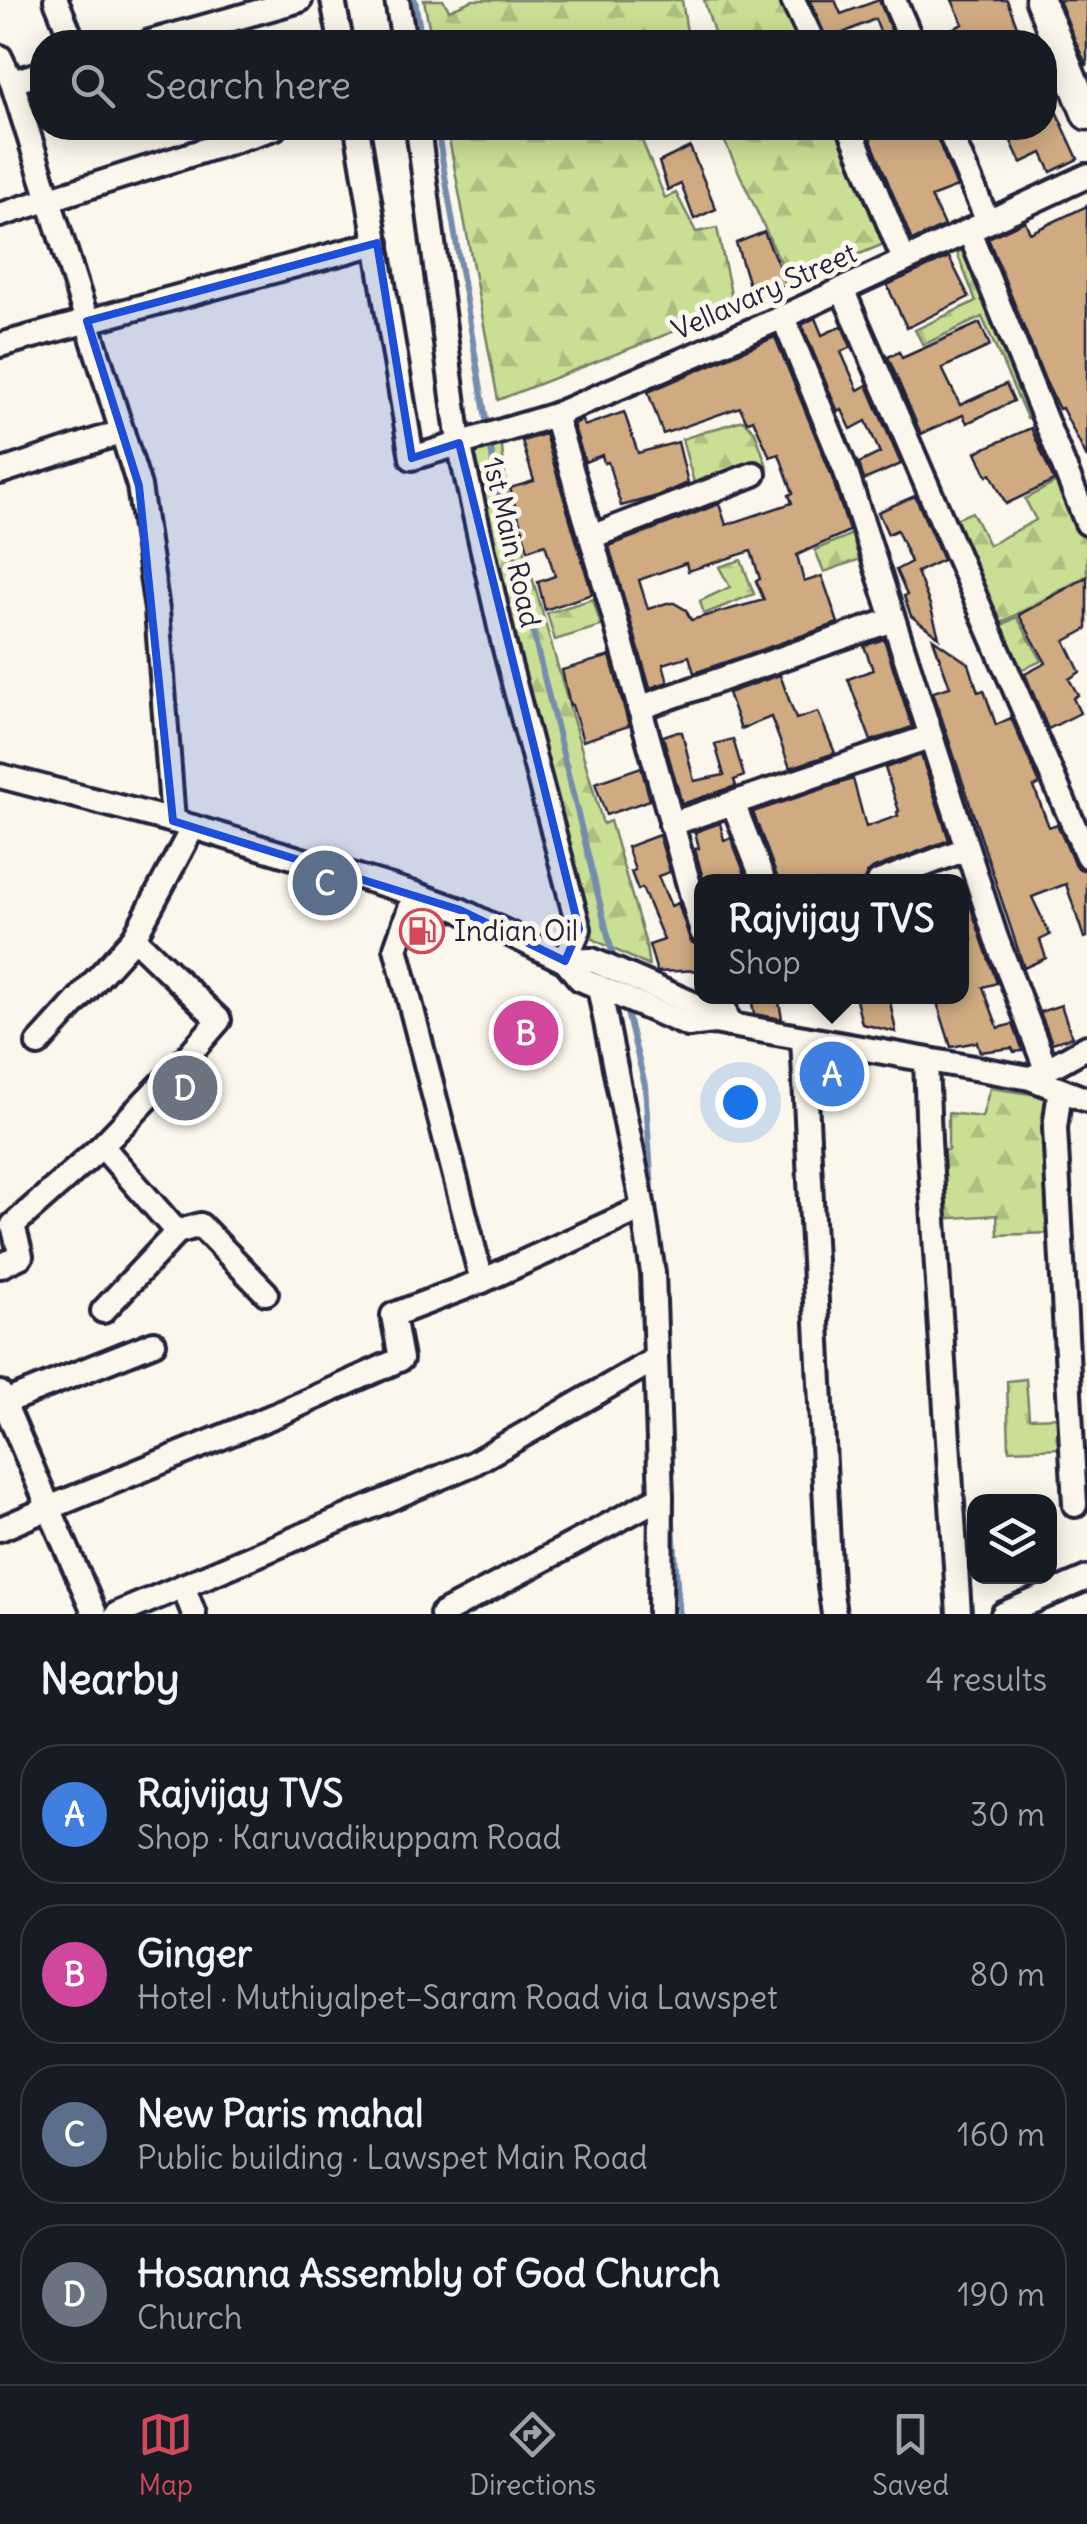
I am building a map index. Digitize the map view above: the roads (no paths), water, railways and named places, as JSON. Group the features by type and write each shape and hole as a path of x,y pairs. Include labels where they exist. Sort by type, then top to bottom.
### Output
{"main road":[{"path":"1040,0 1052,30"},
{"path":"1057,41 1086,112"}],"street":[{"path":"56,0 68,30"},
{"path":"193,30 300,0"},
{"path":"333,0 339,30"},
{"path":"397,0 402,30"},
{"path":"793,0 807,30"},
{"path":"894,0 907,30"},
{"path":"0,56 12,82 139,486 183,824 134,938 38,1044"},
{"path":"12,82 30,77"},
{"path":"0,215 236,140"},
{"path":"0,345 377,243 358,140"},
{"name":"1st Main Road","path":"420,140 459,443 504,645 578,930 565,961"},
{"path":"855,140 904,260"},
{"path":"952,140 978,226 1087,523"},
{"name":"Vellavary Street","path":"377,243 412,458 555,415 783,317 1087,176"},
{"path":"842,289 1087,856"},
{"path":"783,317 845,469 1038,1074"},
{"path":"555,415 694,904"},
{"path":"0,472 122,432"},
{"path":"591,537 754,474"},
{"path":"639,708 892,620"},
{"path":"671,824 930,736"},
{"path":"0,776 183,824 460,910 565,961 580,979 688,1025 722,1024 926,1060 1038,1074 1060,1090 1087,1100"},
{"path":"733,803 761,874"},
{"path":"900,874 966,849"},
{"path":"415,894 396,948 482,1281"},
{"path":"0,1266 21,1256 13,1225 102,1146 219,1020 134,938"},
{"path":"565,961 592,960 698,1006 722,1024"},
{"path":"598,987 653,1274 661,1498 660,1614"},
{"path":"721,1004 722,1024"},
{"path":"803,1038 834,1614"},
{"path":"1038,1074 1087,1047"},
{"path":"926,1060 959,1614"},
{"path":"1060,1090 1055,1128 1075,1505"},
{"path":"102,1146 177,1232"},
{"path":"0,1529 401,1359 393,1315 482,1281 643,1208"},
{"path":"103,1311 177,1232 200,1225 266,1293"},
{"path":"94,1614 1,1400 154,1344"},
{"path":"117,1614 472,1464 656,1359"},
{"path":"442,1614 661,1498"},
{"path":"1003,1614 1087,1578"},
{"path":"183,1586 194,1614"}],"waterway":[{"path":"415,0 420,30"},
{"path":"439,140 486,419"},
{"path":"491,450 615,964"},
{"path":"625,1005 645,1085 653,1205"},
{"path":"672,1507 679,1614"}],"place":[{"name":"New Paris mahal","path":"325,883"},
{"name":"Indian Oil","path":"422,931"},
{"name":"Ginger","path":"526,1033"},
{"name":"Rajvijay TVS","path":"832,1074"},
{"name":"Hosanna Assembly of God Church","path":"185,1088"}]}
